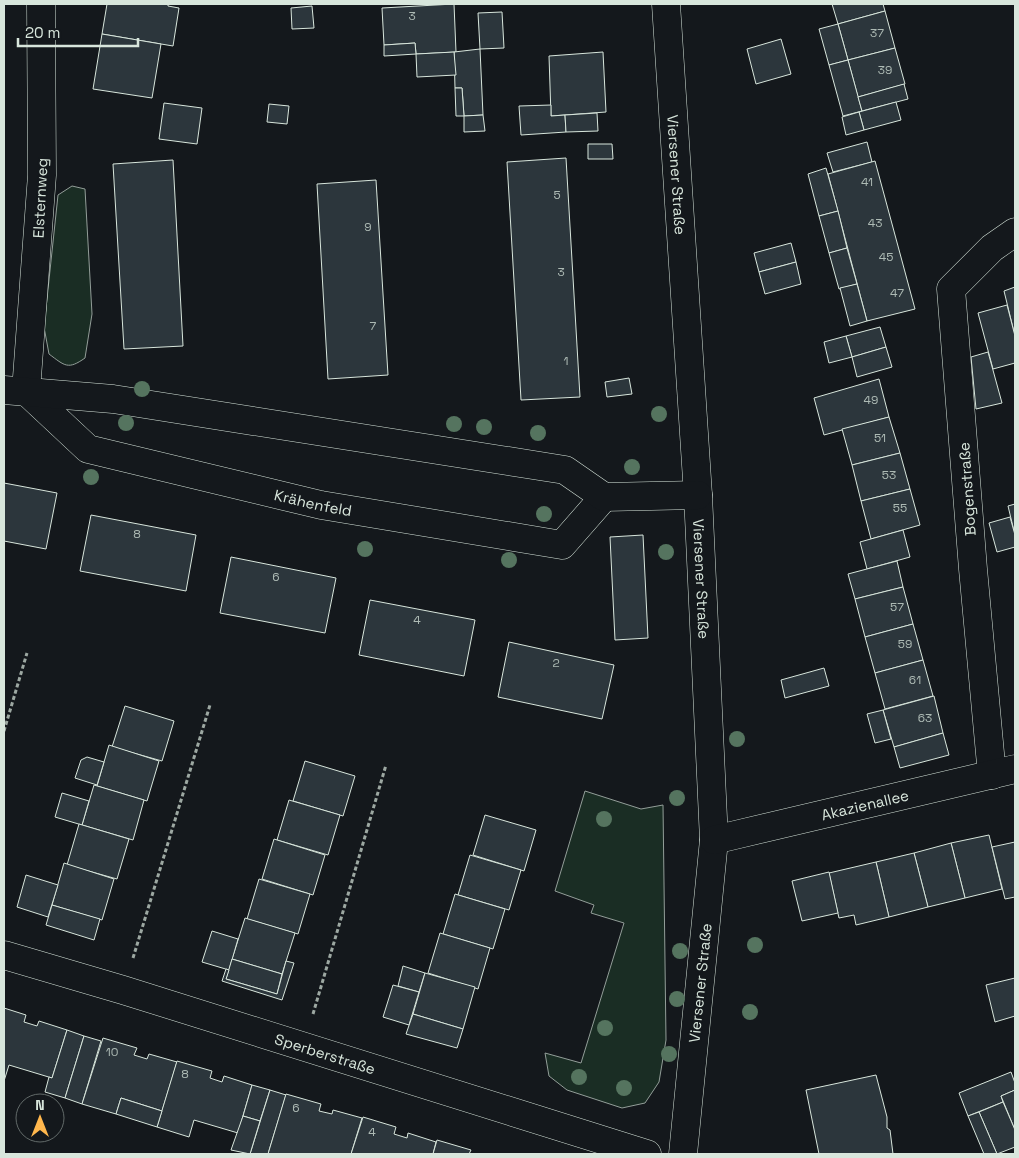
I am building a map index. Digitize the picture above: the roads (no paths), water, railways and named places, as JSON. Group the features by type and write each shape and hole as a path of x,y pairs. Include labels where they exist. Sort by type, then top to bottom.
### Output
{"street":[{"name":"Elsternweg","path":"15,390 42,175 41,4"},
{"name":"Viersener Straße","path":"666,4 698,495 714,840 683,1154"},
{"name":"Bogenstraße","path":"1004,772 973,569 951,288 992,248 1015,232"},
{"path":"15,390 112,399 565,470 604,497 698,495"},
{"name":"Krähenfeld","path":"15,390 88,449 321,505 562,545 604,497"},
{"name":"Akazienallee","path":"714,840 1004,772"},
{"name":"Sperberstraße","path":"4,955 304,1046 647,1154"}]}
